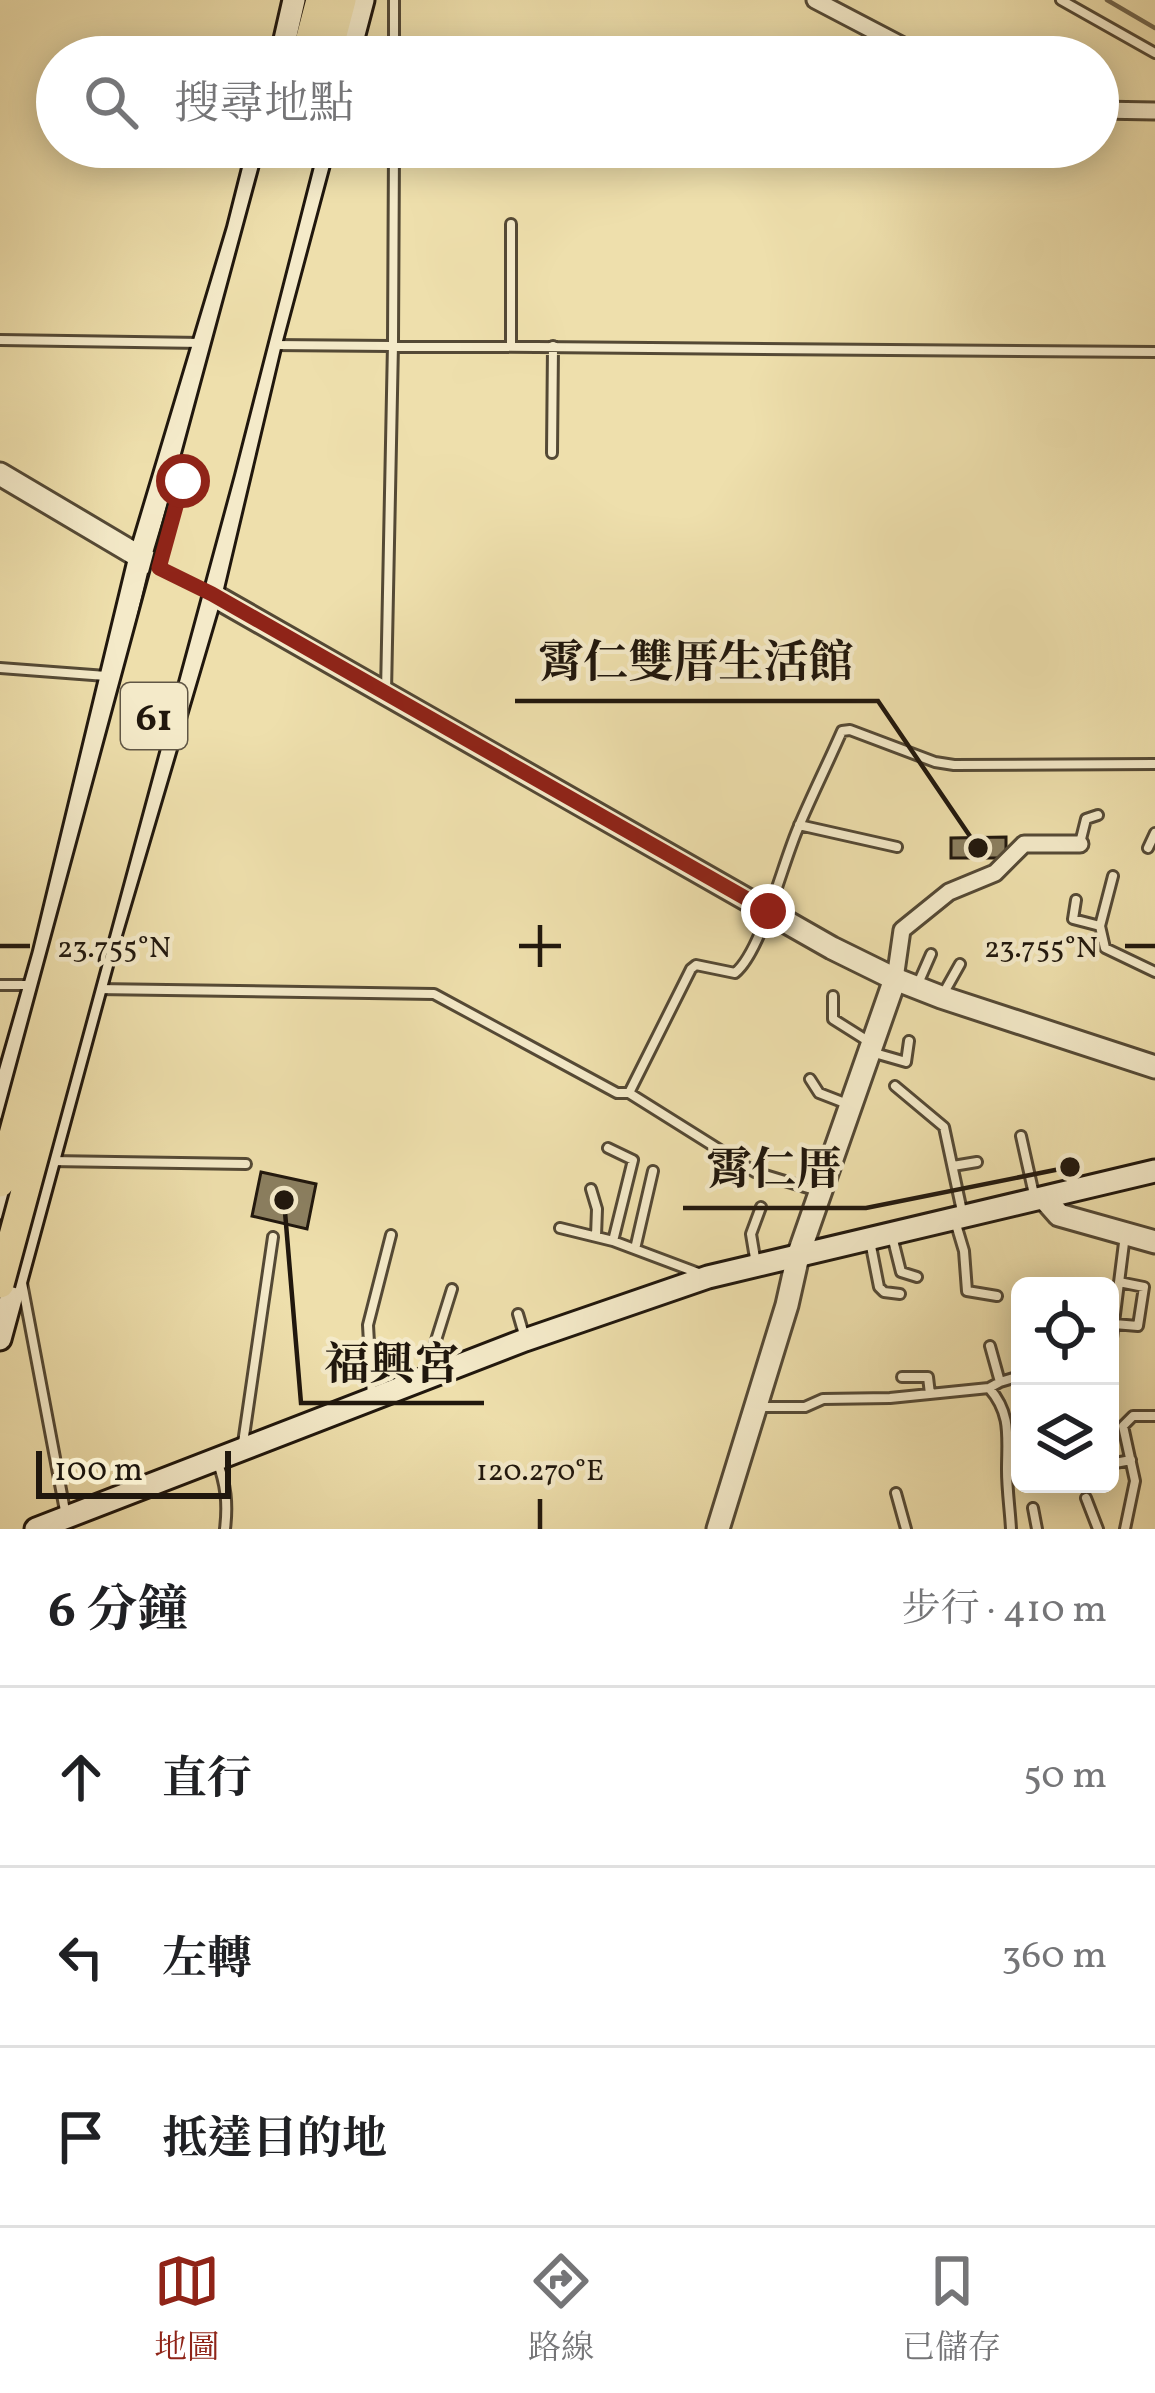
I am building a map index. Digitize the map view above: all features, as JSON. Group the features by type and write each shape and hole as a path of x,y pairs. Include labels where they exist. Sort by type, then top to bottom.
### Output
{"highway":[{"path":"311,36 320,0"},
{"path":"333,36 342,0"},
{"name":"61","path":"6,1279 214,494 277,168"},
{"name":"61","path":"0,1183 265,247 298,168"},
{"path":"44,954 180,456 265,247"},
{"path":"98,976 235,471 265,247"}],"main road":[{"path":"286,36 294,0"},
{"path":"354,36 363,0"},
{"path":"0,1208 47,1038 56,940 204,343 253,168"},
{"path":"0,1108 44,954 111,676 150,562 263,168"},
{"path":"0,1339 6,1279 204,591 302,168"},
{"path":"6,1279 48,1161 318,168"},
{"path":"0,475 832,948 941,997 1155,1067"},
{"path":"718,1529 821,1192 871,1048 906,983"},
{"path":"37,1529 525,1340 708,1277 1155,1171"},
{"path":"1040,1200 1059,1215 1155,1242"}],"street":[{"path":"815,0 884,36"},
{"path":"1119,110 1155,111"},
{"path":"906,983 902,930 949,892 995,873 1024,844 1080,844"}],"lane":[{"path":"394,0 394,36"},
{"path":"1061,0 1155,52"},
{"path":"386,694 394,168"},
{"path":"511,346 512,224"},
{"path":"0,340 204,343"},
{"path":"271,346 1155,352"},
{"path":"552,453 553,346"},
{"path":"0,668 111,676"},
{"path":"629,1093 691,969 696,964 735,973 741,968 842,731 954,765 1155,764"},
{"path":"1080,844 1086,819 1098,815"},
{"path":"799,825 897,847"},
{"path":"1148,848 1155,833"},
{"path":"1113,876 1100,926 1105,948 1155,972"},
{"path":"1076,900 1073,919 1100,926"},
{"path":"906,983 931,954"},
{"path":"941,997 960,964"},
{"path":"98,976 434,994 617,1093 629,1093 755,1172 821,1192"},
{"path":"0,985 35,985"},
{"path":"832,996 833,1019 871,1048 906,1062 909,1042"},
{"path":"810,1078 819,1093 851,1106"},
{"path":"895,1086 944,1127 967,1291 997,1296"},
{"path":"1021,1136 1040,1200"},
{"path":"608,1148 633,1160 613,1240"},
{"path":"48,1161 246,1164"},
{"path":"952,1166 977,1162"},
{"path":"635,1249 653,1171"},
{"path":"591,1189 597,1209 596,1236"},
{"path":"756,1266 751,1234 760,1208"},
{"path":"560,1228 613,1240 708,1277"},
{"path":"1119,1324 1138,1326 1144,1288 1119,1282 1125,1233"},
{"path":"372,1399 368,1325 391,1235"},
{"path":"242,1451 273,1237"},
{"path":"880,1237 901,1272 917,1277"},
{"path":"880,1237 879,1287 900,1294"},
{"path":"6,1279 67,1517"},
{"path":"437,1374 432,1353 452,1289"},
{"path":"518,1314 525,1340"},
{"path":"990,1346 1000,1382"},
{"path":"902,1377 928,1377 930,1394"},
{"path":"755,1407 805,1408 823,1399 989,1388 1011,1379"},
{"path":"989,1388 998,1399 1010,1434 1011,1529"},
{"path":"1125,1529 1136,1481 1123,1426 1132,1416 1155,1417"},
{"path":"217,1460 225,1482 225,1529"},
{"path":"1119,1462 1132,1460"},
{"path":"896,1493 906,1529"},
{"path":"1085,1498 1098,1529"},
{"path":"1033,1508 1037,1529"}],"building":[{"path":"1006,837 1006,858 951,858 951,838"},
{"path":"261,1172 316,1184 307,1229 252,1216"}],"waterway":[{"path":"1107,0 1155,28"}],"place":[{"name":"霄仁雙厝生活館","path":"978,848"},
{"name":"霄仁厝","path":"1070,1167"},
{"name":"福興宮","path":"284,1200"}],"route":[{"path":"183,481 159,568 768,911"}]}
